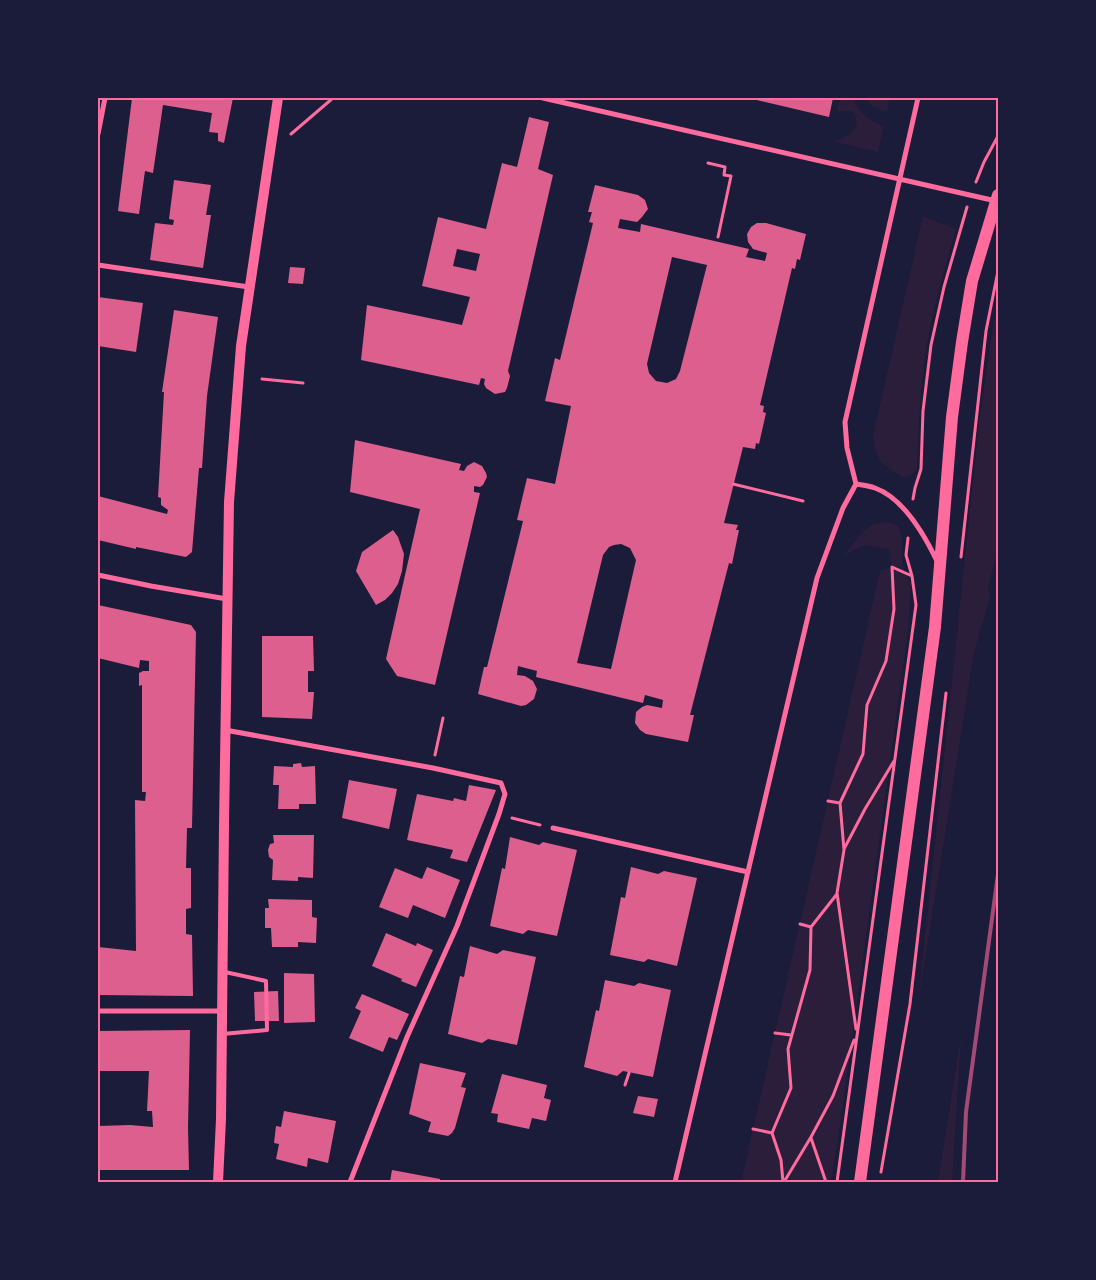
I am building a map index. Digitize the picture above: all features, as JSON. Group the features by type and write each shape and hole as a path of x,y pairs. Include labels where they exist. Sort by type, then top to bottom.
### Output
{"main road":[{"path":"218,1182 224,972 225,730 229,502 236,405 249,287 278,98"},
{"path":"860,1182 935,626 952,417 962,342 972,281 998,198"}],"street":[{"path":"98,134 105,98"},
{"path":"543,98 970,195 998,198"},
{"path":"675,1182 817,578 843,508 856,484 847,448 845,422 918,98"},
{"path":"98,265 249,287"},
{"path":"856,484 877,488 895,501 911,517 940,565"},
{"path":"98,574 151,586 227,599"},
{"path":"225,730 433,768 501,783 505,794 457,926 407,1037 350,1182"},
{"path":"553,828 748,872"},
{"path":"98,1011 222,1011"}],"lane":[{"path":"222,1034 266,1030 266,981 224,972"}],"path":[{"path":"291,134 333,98"},
{"path":"837,1182 916,605 912,576 906,555 915,488 922,469 923,411 931,345 944,287 970,195 984,162 998,136"},
{"path":"708,163 725,167 724,175 731,176 718,237"},
{"path":"262,379 303,383"},
{"path":"733,484 803,501"},
{"path":"783,1182 811,1137 833,1096 856,1034 838,893 844,850 840,803 862,754 867,705 886,661 894,608 892,567 912,576"},
{"path":"433,768 443,718"},
{"path":"844,850 865,809 896,759"},
{"path":"828,802 840,803"},
{"path":"499,814 553,828"},
{"path":"783,1182 781,1160 772,1133 791,1088 788,1049 810,970 811,927 838,893"},
{"path":"800,924 811,927"},
{"path":"775,1033 791,1035"},
{"path":"626,1085 629,1072"},
{"path":"753,1130 772,1133"},
{"path":"811,1137 826,1182"}],"shaded area":[{"path":"840,98 853,98 858,108 865,115 884,126 878,152 834,142 853,131 857,122 851,111 837,111"},
{"path":"866,98 890,98 887,112 872,105"},
{"path":"923,216 956,229 936,300 927,344 921,391 917,469 905,478 882,462 876,452 873,436"},
{"path":"998,304 998,550 988,587 990,597 974,653 918,1004 979,424 992,331"},
{"path":"888,522 898,525 902,537 902,565 911,584 908,631 831,1182 741,1182 880,571 892,567 889,549 864,545 843,556 860,535 873,524"},
{"path":"961,1036 952,1182 938,1182"}],"building":[{"path":"132,98 233,98 224,143 218,141 218,133 209,132 212,113 163,105 153,173 145,171 139,214 118,211"},
{"path":"748,98 833,98 829,117"},
{"path":"529,117 549,122 538,169 553,175 508,371 510,376 505,392 495,394 486,388 484,384 485,379 481,378 479,385 361,360 367,305 462,325 470,297 422,286 438,217 486,229 502,163 517,167","holes":["457,249 480,254 476,271 453,266"]},
{"path":"174,180 211,185 206,215 211,215 203,268 150,260 155,223 173,225 174,220 169,219"},
{"path":"595,185 638,195 645,200 648,209 637,222 620,219 618,228 640,232 641,224 749,249 746,257 765,261 767,253 753,249 748,242 747,234 751,227 757,223 766,223 806,234 800,260 797,259 795,269 792,268 760,405 764,406 763,412 766,413 759,444 756,443 755,449 743,447 724,523 738,525 736,530 739,530 732,564 729,563 690,715 694,715 688,742 646,734 640,730 635,723 636,712 647,705 662,708 663,700 645,695 643,703 536,677 537,671 518,666 517,675 525,676 533,681 537,689 534,699 526,705 521,706 478,694 484,667 487,667 523,521 517,520 527,478 555,484 571,406 545,401 555,358 560,360 593,223 589,222 592,212 588,212","holes":["672,257 707,265 680,371 676,379 667,383 656,381 649,373 647,364","621,544 630,548 636,560 611,669 577,663 603,555 609,547"]},
{"path":"290,267 305,268 303,284 288,283"},
{"path":"98,297 143,303 136,352 98,346"},
{"path":"174,310 218,317 207,396 202,468 199,468 192,552 186,557 136,547 136,549 98,540 98,496 167,514 168,510 161,505 161,498 158,497 164,392 162,392"},
{"path":"355,440 461,464 459,470 464,471 467,466 474,462 482,466 486,473 487,477 483,485 480,487 474,486 474,492 480,493 435,685 397,676 386,659 420,509 350,492"},
{"path":"393,530 398,537 404,554 402,571 398,584 392,593 376,605 356,571 362,552"},
{"path":"98,605 191,625 196,632 192,828 187,828 186,868 191,868 191,908 186,909 186,934 192,935 193,996 98,995 98,947 136,951 135,800 145,801 146,792 142,792 142,685 139,686 139,673 149,671 149,661 140,660 139,668 98,658"},
{"path":"262,636 313,636 314,671 308,671 308,692 314,692 312,719 262,717"},
{"path":"301,763 302,767 315,766 316,804 299,804 299,809 278,809 279,785 273,785 274,766 293,767 293,764"},
{"path":"349,780 397,789 389,829 342,818"},
{"path":"469,785 496,790 467,862 450,858 453,850 407,840 417,794 453,801 454,798 466,801"},
{"path":"273,835 314,835 313,878 298,877 298,881 272,880 273,860 269,857 268,850 270,844 274,843"},
{"path":"510,837 539,845 543,842 577,850 557,936 528,930 523,934 490,926 502,868 505,869"},
{"path":"427,867 460,880 445,918 413,905 408,918 379,907 395,868 422,879"},
{"path":"631,867 658,874 664,871 697,878 677,966 648,959 644,962 610,955 621,897 625,898"},
{"path":"268,899 312,900 312,917 317,918 316,943 298,942 298,947 272,947 271,928 265,928 265,908 269,908"},
{"path":"386,933 416,946 417,943 433,950 416,987 372,966"},
{"path":"470,946 497,954 503,950 536,957 517,1045 488,1039 482,1043 448,1034 460,976 464,977"},
{"path":"284,973 314,974 315,1022 284,1023"},
{"path":"605,980 634,986 639,983 671,990 653,1077 623,1071 617,1076 584,1067 596,1010 599,1011"},
{"path":"278,991 279,1021 255,1021 254,992"},
{"path":"362,994 409,1014 397,1040 389,1037 383,1052 349,1038 361,1011 355,1008"},
{"path":"190,1030 189,1170 98,1170 98,1126 130,1125 153,1127 152,1111 147,1111 149,1071 98,1071 98,1031"},
{"path":"420,1063 466,1073 461,1087 466,1088 455,1128 448,1136 428,1132 431,1122 409,1114"},
{"path":"502,1074 547,1085 544,1098 551,1100 546,1121 532,1118 529,1129 497,1122 498,1114 491,1113"},
{"path":"638,1096 658,1099 654,1117 633,1113"},
{"path":"284,1111 336,1121 328,1163 308,1158 307,1167 276,1159 279,1144 274,1143 276,1126 281,1127"},
{"path":"392,1170 440,1179 440,1182 390,1182"}],"railway":[{"path":"963,1182 966,1112 998,874"}]}
